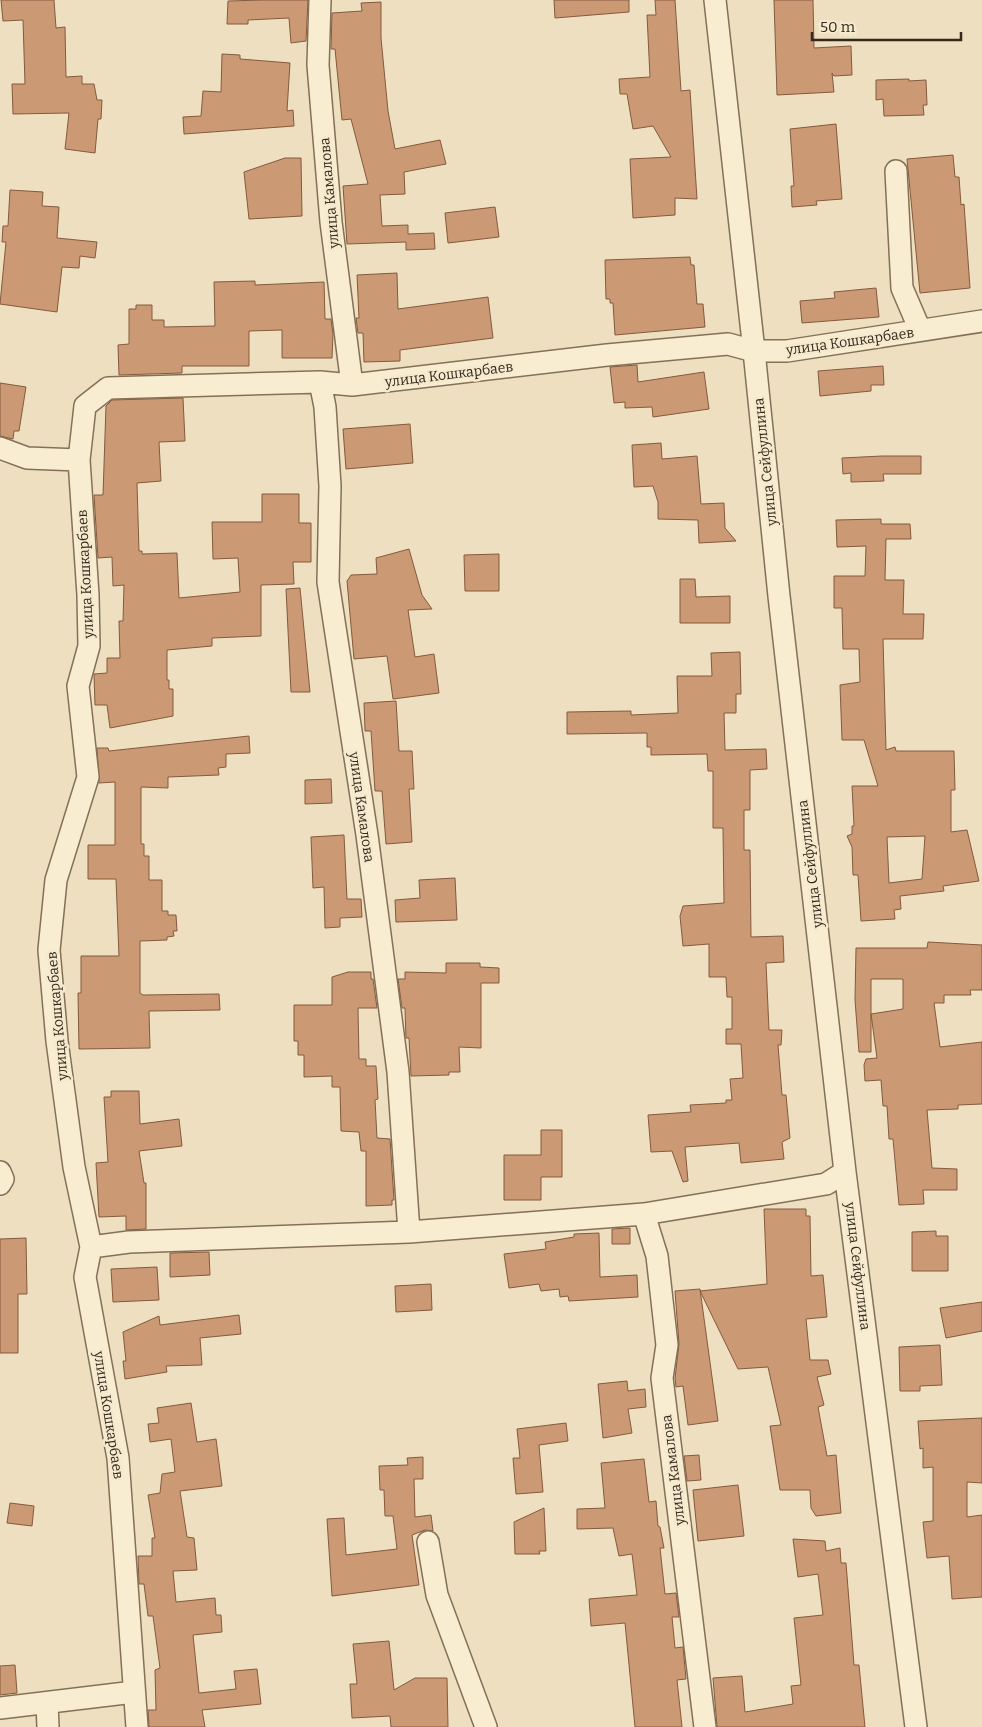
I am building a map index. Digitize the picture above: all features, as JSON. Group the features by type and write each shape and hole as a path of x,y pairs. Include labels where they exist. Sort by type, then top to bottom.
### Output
{"street":[{"name":"улица Камалова","path":"320,0 318,65 329,202 352,385"},
{"name":"улица Сейфуллина","path":"715,0 779,596 845,1172 916,1727"},
{"path":"896,171 902,288 920,330"},
{"name":"улица Кошкарбаев","path":"137,1727 118,1458 84,1277 91,1247 74,1167 57,1041 50,950 56,880 88,778 78,686 89,646 88,595 79,460 84,406 108,388 320,382 352,385 607,355 728,344 754,351 787,351 982,321"},
{"name":"улица Камалова","path":"320,382 325,407 330,486 328,582 367,836 398,1072 408,1232"},
{"path":"0,448 27,458 79,460"},
{"path":"0,1172 4,1179 0,1184"},
{"path":"91,1247 129,1242 408,1232 644,1214 826,1184 845,1172"},
{"name":"улица Камалова","path":"644,1214 658,1256 667,1345 662,1378 705,1727"},
{"path":"428,1542 437,1596 486,1727"},
{"path":"0,1708 134,1692"},
{"path":"47,1703 48,1727"}],"building":[{"path":"1,0 54,0 56,28 65,27 66,77 82,76 82,84 94,84 97,100 102,100 95,153 65,149 69,113 13,114 12,84 25,84 23,20 3,21"},
{"path":"308,0 306,41 291,43 289,18 248,20 248,24 227,24 228,1"},
{"path":"554,0 629,0 629,12 555,18"},
{"path":"655,0 675,0 681,91 690,90 697,199 675,198 675,215 633,218 630,159 671,157 653,126 633,129 627,94 620,94 619,79 650,77 647,15 656,15"},
{"path":"774,0 813,0 814,48 851,46 852,75 834,76 832,73 834,92 777,95"},
{"path":"381,2 381,38 388,111 395,149 440,140 446,164 404,172 405,194 380,195 382,226 408,225 408,234 434,233 435,249 406,250 406,242 347,244 343,186 368,184 351,119 342,120 335,49 331,49 332,13 362,11 361,3"},
{"path":"222,54 240,55 240,59 290,63 287,111 293,110 294,126 184,134 183,117 201,116 203,91 221,92"},
{"path":"909,79 909,81 926,80 927,105 923,105 924,115 884,116 883,99 876,100 876,80"},
{"path":"836,124 842,199 816,201 817,205 792,207 791,186 794,186 790,129"},
{"path":"953,155 955,177 959,177 961,205 964,204 970,288 920,293 907,159"},
{"path":"285,158 301,158 302,216 249,219 244,172"},
{"path":"10,190 43,192 42,206 59,207 57,238 97,242 95,258 80,256 79,268 62,267 57,312 0,304 6,242 2,242 3,226 8,226"},
{"path":"495,207 499,237 448,243 445,213"},
{"path":"690,257 691,265 694,265 697,304 703,304 705,327 615,335 613,303 610,303 610,299 606,299 605,260"},
{"path":"397,273 398,309 488,297 493,338 400,350 400,361 364,362 363,333 358,333 356,318 359,318 357,275"},
{"path":"255,281 255,285 324,282 325,319 331,319 333,334 332,358 282,358 282,330 249,331 249,366 182,366 182,373 119,375 118,345 129,344 129,309 136,309 136,305 152,305 152,320 164,320 164,327 215,326 214,282"},
{"path":"876,288 879,317 802,323 800,301 835,298 834,292"},
{"path":"637,365 638,382 704,372 709,409 653,417 652,407 625,408 625,402 614,403 610,367"},
{"path":"883,366 884,385 871,385 871,391 820,396 818,371"},
{"path":"0,383 26,387 19,431 14,431 13,439 0,436"},
{"path":"183,398 185,441 159,442 161,481 137,483 139,551 142,551 142,554 177,553 179,598 240,592 238,558 213,559 212,522 262,522 262,494 299,494 299,523 311,523 311,562 293,562 294,584 261,585 261,636 212,638 212,646 167,650 167,680 169,680 169,689 173,689 173,716 110,728 107,705 95,705 94,674 107,673 107,658 120,658 119,621 123,621 124,585 113,586 112,557 98,558 94,495 103,495 106,406 112,400"},
{"path":"410,424 413,463 346,469 343,429"},
{"path":"661,443 662,459 697,456 701,504 724,503 725,528 736,541 699,543 698,520 658,519 658,502 653,486 634,487 632,445"},
{"path":"921,456 921,474 883,474 884,481 851,482 851,473 843,474 842,458"},
{"path":"881,519 881,524 910,524 911,539 886,539 885,580 904,580 903,614 924,614 923,639 883,639 886,750 895,747 896,751 954,751 955,790 951,790 951,832 967,830 979,881 943,886 944,891 900,896 901,909 894,910 895,919 861,921 858,875 853,875 852,847 847,836 852,834 852,826 854,826 852,786 878,786 864,740 842,740 840,685 860,682 859,649 843,649 842,608 834,608 834,576 865,576 866,546 837,547 836,520","holes":["925,836 922,879 889,883 887,837"]},
{"path":"409,549 422,595 432,609 408,610 415,657 434,654 439,693 393,699 387,656 354,659 347,581 351,575 377,574 376,558"},
{"path":"499,554 499,591 465,591 464,555"},
{"path":"680,579 695,579 696,597 730,596 730,623 680,623"},
{"path":"300,588 310,692 291,692 286,589"},
{"path":"740,652 741,694 736,694 736,713 724,713 725,750 766,749 767,769 750,770 750,810 744,810 744,850 750,850 751,937 783,936 784,962 766,963 769,1030 782,1030 781,1045 778,1045 782,1095 786,1095 790,1138 782,1142 784,1159 741,1163 739,1143 685,1147 688,1181 683,1182 672,1151 651,1152 648,1115 691,1112 690,1105 726,1103 726,1100 732,1100 730,1079 743,1078 741,1044 726,1044 726,1029 732,1029 732,997 727,997 726,977 709,977 709,944 683,946 680,916 683,906 724,903 723,828 713,828 713,771 708,771 707,754 651,755 651,747 647,747 647,733 567,734 567,712 631,711 631,715 678,713 677,676 712,676 711,653"},
{"path":"396,701 399,751 412,751 414,789 409,789 412,842 386,844 382,791 375,791 371,731 365,731 364,703"},
{"path":"249,736 250,753 226,754 226,767 218,768 219,775 168,777 168,788 141,787 141,844 144,844 144,856 149,856 149,880 162,880 162,911 168,911 168,915 176,915 177,931 173,931 174,936 167,937 167,940 140,941 140,993 143,995 219,994 220,1010 149,1011 150,1048 79,1049 78,993 81,993 81,956 119,956 116,879 88,879 88,845 115,845 115,782 99,783 97,748 108,748 109,751"},
{"path":"331,779 332,803 305,804 305,780"},
{"path":"344,835 347,899 361,899 362,917 340,918 340,927 325,928 324,887 313,888 311,837"},
{"path":"455,878 457,920 396,922 395,900 420,898 419,880"},
{"path":"928,942 982,945 982,990 970,990 971,995 944,995 944,1003 934,1003 940,1047 982,1042 982,1104 958,1105 958,1109 927,1110 932,1168 957,1169 957,1190 923,1190 924,1204 899,1205 893,1139 889,1139 887,1106 883,1106 881,1080 865,1081 864,1065 866,1059 877,1058 871,1014 871,1052 859,1052 855,1000 856,948 927,948","holes":["871,979 903,979 903,1009 871,1014"]},
{"path":"446,963 480,963 480,967 499,968 499,983 481,983 481,1048 459,1047 460,1072 449,1072 449,1075 411,1076 409,1038 406,1038 405,1008 402,1008 398,979 405,979 405,972 446,973"},
{"path":"348,972 371,972 371,979 373,979 377,1008 358,1008 359,1059 366,1059 366,1066 376,1066 378,1099 375,1100 377,1138 390,1139 394,1200 392,1200 392,1205 366,1206 366,1151 361,1151 359,1132 341,1131 340,1087 332,1087 332,1076 304,1077 304,1055 298,1055 298,1041 294,1041 294,1005 332,1005 332,977"},
{"path":"111,1091 139,1091 140,1124 179,1119 182,1146 139,1151 144,1183 146,1183 146,1229 126,1230 126,1216 99,1217 96,1163 108,1162 104,1097 111,1097"},
{"path":"541,1130 562,1130 562,1177 541,1177 541,1200 504,1200 504,1155 541,1155"},
{"path":"764,1209 806,1209 806,1216 810,1216 811,1276 823,1275 827,1317 806,1319 810,1360 828,1360 831,1374 817,1377 824,1405 818,1407 827,1456 836,1455 841,1513 816,1516 811,1508 810,1490 780,1490 770,1426 781,1425 768,1367 738,1369 700,1291 767,1284"},
{"path":"630,1228 630,1244 612,1244 612,1229"},
{"path":"936,1231 936,1236 948,1236 948,1271 912,1271 912,1232"},
{"path":"599,1233 600,1277 637,1275 638,1297 569,1301 568,1296 560,1297 559,1289 541,1291 539,1284 509,1288 504,1254 546,1249 545,1242 574,1237 574,1234"},
{"path":"26,1238 27,1294 18,1294 18,1353 0,1353 0,1239"},
{"path":"209,1252 210,1275 170,1277 170,1253"},
{"path":"157,1267 159,1300 113,1302 111,1269"},
{"path":"431,1284 432,1310 396,1312 395,1286"},
{"path":"700,1289 718,1421 688,1425 683,1386 676,1387 675,1378 679,1344 675,1291"},
{"path":"982,1302 982,1331 946,1338 940,1308"},
{"path":"239,1315 241,1334 200,1338 202,1365 166,1366 167,1372 125,1379 123,1361 126,1361 123,1332 159,1316 160,1325"},
{"path":"940,1345 942,1385 920,1386 920,1391 900,1391 899,1347"},
{"path":"627,1381 628,1391 645,1389 646,1407 628,1409 632,1433 603,1438 598,1384"},
{"path":"191,1403 197,1442 216,1439 222,1486 180,1491 187,1537 194,1538 197,1570 173,1571 176,1602 215,1598 216,1615 221,1615 222,1632 193,1635 199,1693 236,1689 234,1671 257,1669 261,1704 202,1710 205,1727 149,1727 148,1710 156,1710 155,1670 160,1668 153,1616 148,1616 144,1584 139,1584 138,1556 152,1556 152,1538 155,1538 148,1495 160,1493 162,1474 175,1472 171,1439 150,1442 148,1424 159,1423 157,1408"},
{"path":"982,1418 982,1483 967,1482 967,1517 982,1515 982,1597 952,1599 949,1556 927,1558 923,1522 933,1521 933,1467 923,1468 923,1448 920,1449 918,1421"},
{"path":"566,1423 568,1441 539,1445 543,1492 516,1494 513,1458 520,1458 517,1429"},
{"path":"699,1455 701,1480 687,1481 684,1456"},
{"path":"423,1457 423,1479 414,1479 415,1517 431,1515 433,1531 425,1530 412,1535 419,1585 332,1596 327,1519 344,1518 346,1555 397,1549 393,1516 385,1516 384,1490 380,1490 379,1466 408,1465 407,1458"},
{"path":"644,1459 649,1502 656,1501 658,1526 660,1527 664,1548 660,1548 665,1594 676,1593 679,1617 672,1617 675,1648 683,1647 686,1679 677,1680 682,1727 635,1727 625,1623 591,1626 589,1599 637,1595 632,1554 619,1556 613,1528 577,1529 577,1509 605,1508 601,1463"},
{"path":"738,1485 744,1536 698,1541 693,1490"},
{"path":"10,1503 34,1506 32,1526 7,1523"},
{"path":"544,1508 546,1551 539,1551 540,1554 515,1554 514,1522"},
{"path":"793,1539 825,1541 826,1551 840,1548 841,1563 846,1563 854,1665 859,1665 865,1727 717,1727 713,1678 742,1676 745,1712 793,1704 791,1686 801,1685 794,1618 823,1615 818,1574 798,1577"},
{"path":"389,1641 394,1690 415,1678 447,1678 448,1727 391,1727 390,1716 352,1718 350,1684 357,1684 353,1644"},
{"path":"15,1665 17,1693 0,1695 0,1666"}]}
